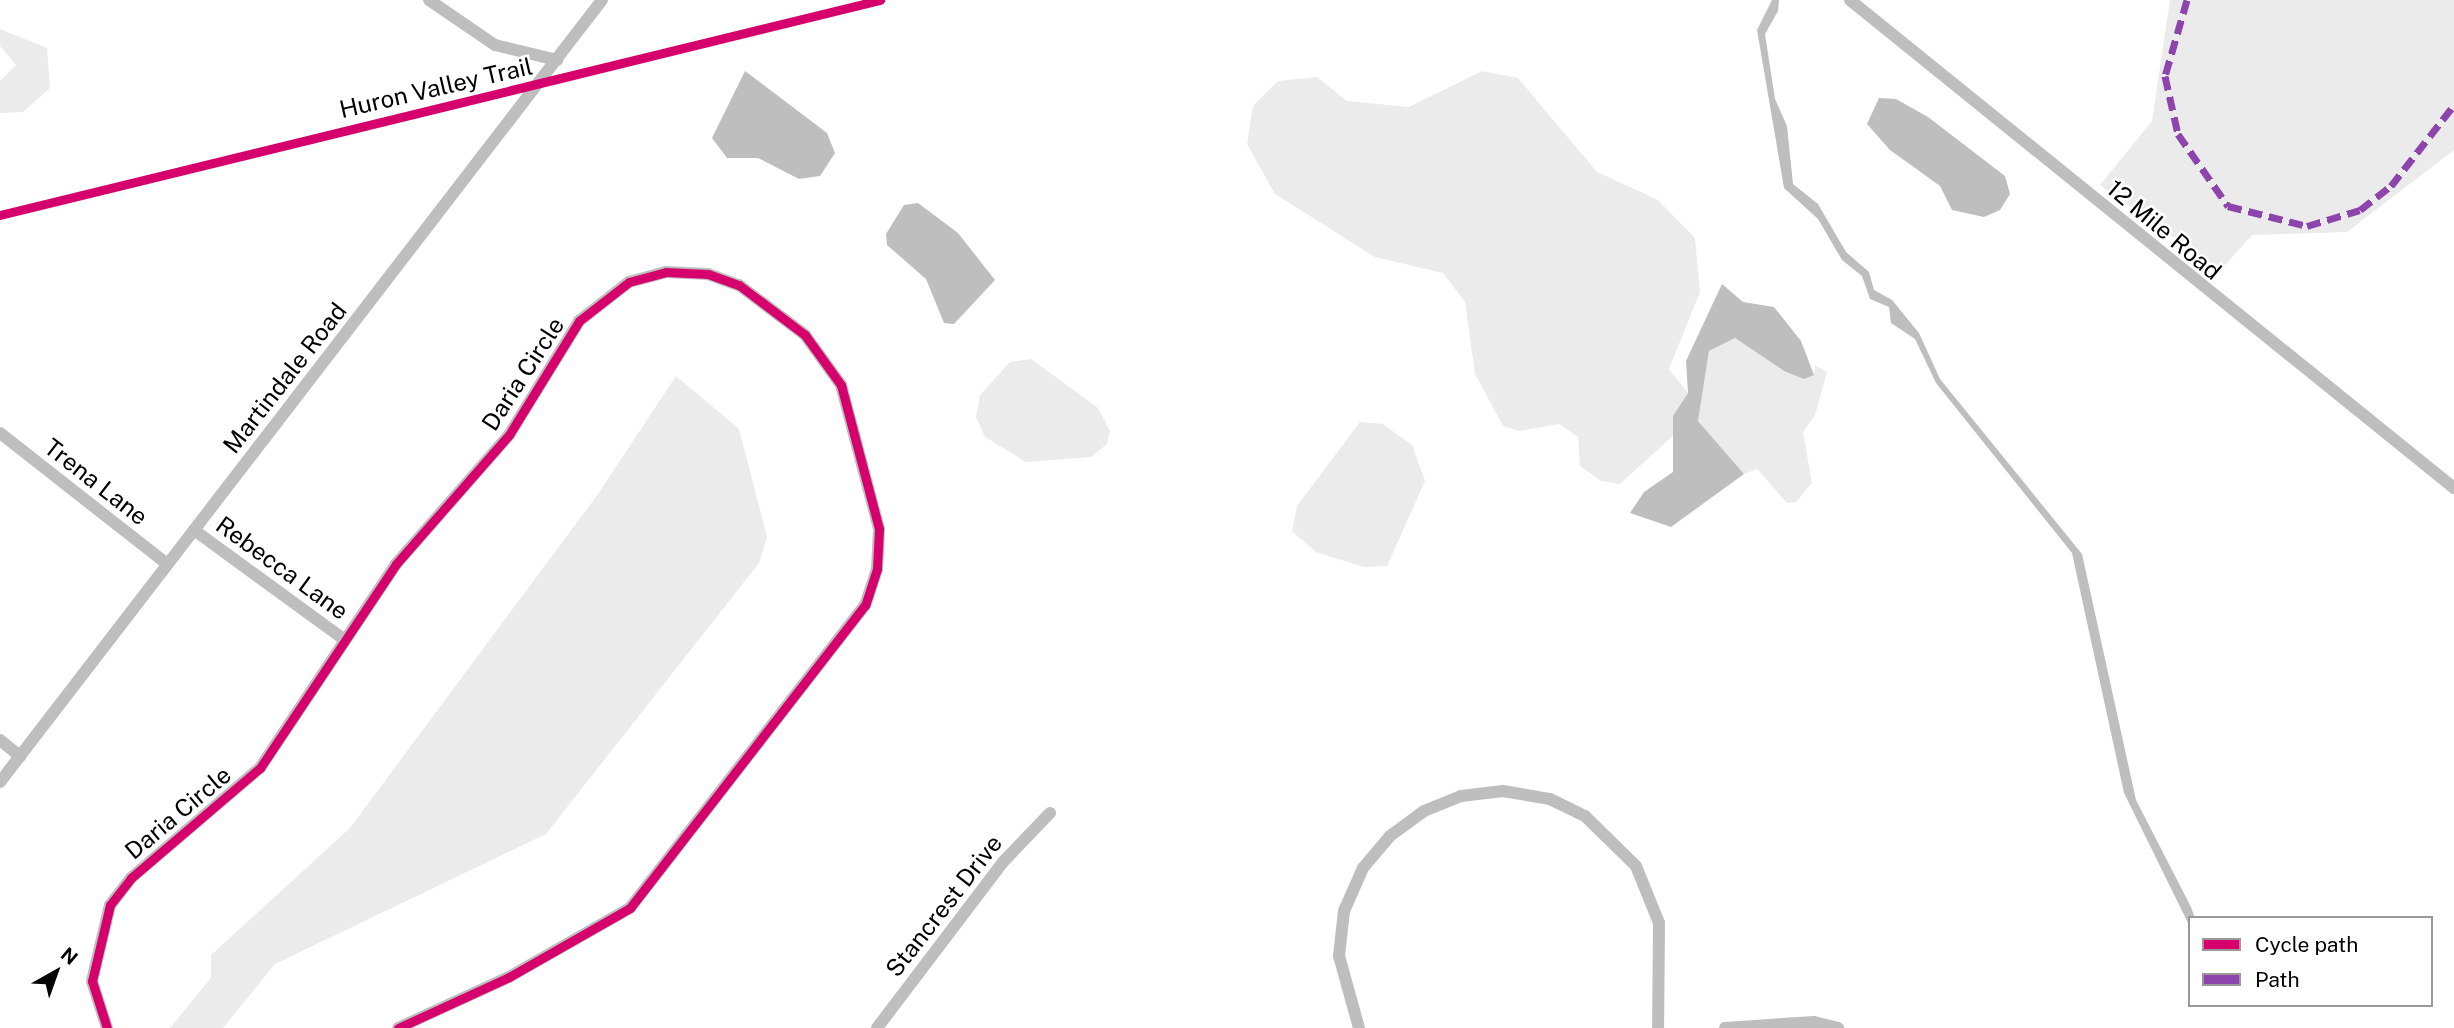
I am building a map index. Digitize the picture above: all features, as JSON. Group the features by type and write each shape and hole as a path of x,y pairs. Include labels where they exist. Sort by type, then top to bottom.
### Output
{"street":[{"path":"429,0 495,45 557,60"},
{"name":"Martindale Road","path":"0,782 602,0"},
{"name":"12 Mile Road","path":"1850,0 2454,488"},
{"name":"Daria Circle","path":"107,1028 92,981 110,905 131,878 260,768 403,555 509,435 579,321 620,286 666,272 724,279 806,335 832,367 879,529 877,569 864,605 630,908 509,977 398,1028"},
{"name":"Trena Lane","path":"0,433 166,564"},
{"name":"Rebecca Lane","path":"194,530 345,640"},
{"path":"0,740 20,756"},
{"path":"1359,1028 1339,956 1345,911 1363,868 1391,836 1424,811 1461,796 1503,791 1550,799 1586,816 1636,866 1659,923 1658,1028"},
{"name":"Stancrest Drive","path":"877,1028 1003,862 1050,813"},
{"path":"1725,1028 1814,1022 1838,1028"}],"shaded area":[{"path":"1772,0 1779,0 1778,11 1765,34 1775,99 1787,126 1793,184 1818,204 1846,252 1869,272 1874,290 1892,300 1919,333 1940,379 2082,554 2136,800 2191,907 2194,916 2188,916 2188,923 2124,793 2072,553 1936,383 1915,339 1891,323 1889,307 1870,299 1862,276 1842,260 1818,219 1784,188 1757,30"},
{"path":"2170,0 2454,0 2454,150 2347,232 2252,235 2220,271 2100,185 2152,121"},
{"path":"0,29 47,48 50,88 23,112 0,113 0,81 16,65 0,46"},
{"path":"745,71 827,133 835,153 820,176 799,179 758,158 727,158 712,138"},
{"path":"1482,71 1518,78 1597,172 1658,200 1695,238 1700,292 1669,369 1688,393 1674,416 1676,433 1620,484 1601,481 1580,466 1578,437 1559,424 1520,431 1503,426 1475,374 1465,302 1443,273 1375,257 1275,194 1247,144 1253,106 1278,81 1317,77 1347,101 1409,107"},
{"path":"1879,98 1896,99 1928,117 2005,176 2010,194 2000,210 1984,217 1952,210 1940,186 1890,150 1867,124"},
{"path":"918,203 958,233 995,280 954,324 944,323 926,279 887,245 886,234 904,205"},
{"path":"1722,284 1743,302 1774,307 1801,341 1814,375 1804,379 1784,371 1735,338 1709,351 1698,421 1744,474 1671,527 1630,513 1644,492 1673,472 1673,416 1688,393 1686,361"},
{"path":"1735,338 1784,371 1814,374 1815,365 1827,372 1815,415 1803,432 1812,483 1796,502 1787,503 1757,469 1744,474 1698,421 1709,351"},
{"path":"1031,359 1098,408 1110,431 1107,444 1091,457 1026,462 985,437 976,417 980,395 1010,362"},
{"path":"676,376 739,429 767,537 759,563 546,834 275,964 223,1028 170,1028 211,978 211,955 350,828 598,494"},
{"path":"1360,422 1383,424 1412,445 1425,481 1387,566 1364,567 1316,552 1292,531 1297,506"}],"marked path":[{"path":"2187,0 2165,76 2178,134 2228,206 2307,226 2360,210 2391,186 2454,105"}],"cycle path":[{"name":"Huron Valley Trail","path":"0,215 880,0"},
{"path":"107,1028 92,981 110,905 131,878 260,768 396,564 509,435 579,321 629,282 666,272 708,274 739,285 805,335 841,385 879,529 877,569 865,605 630,908 509,977 398,1028"}]}
